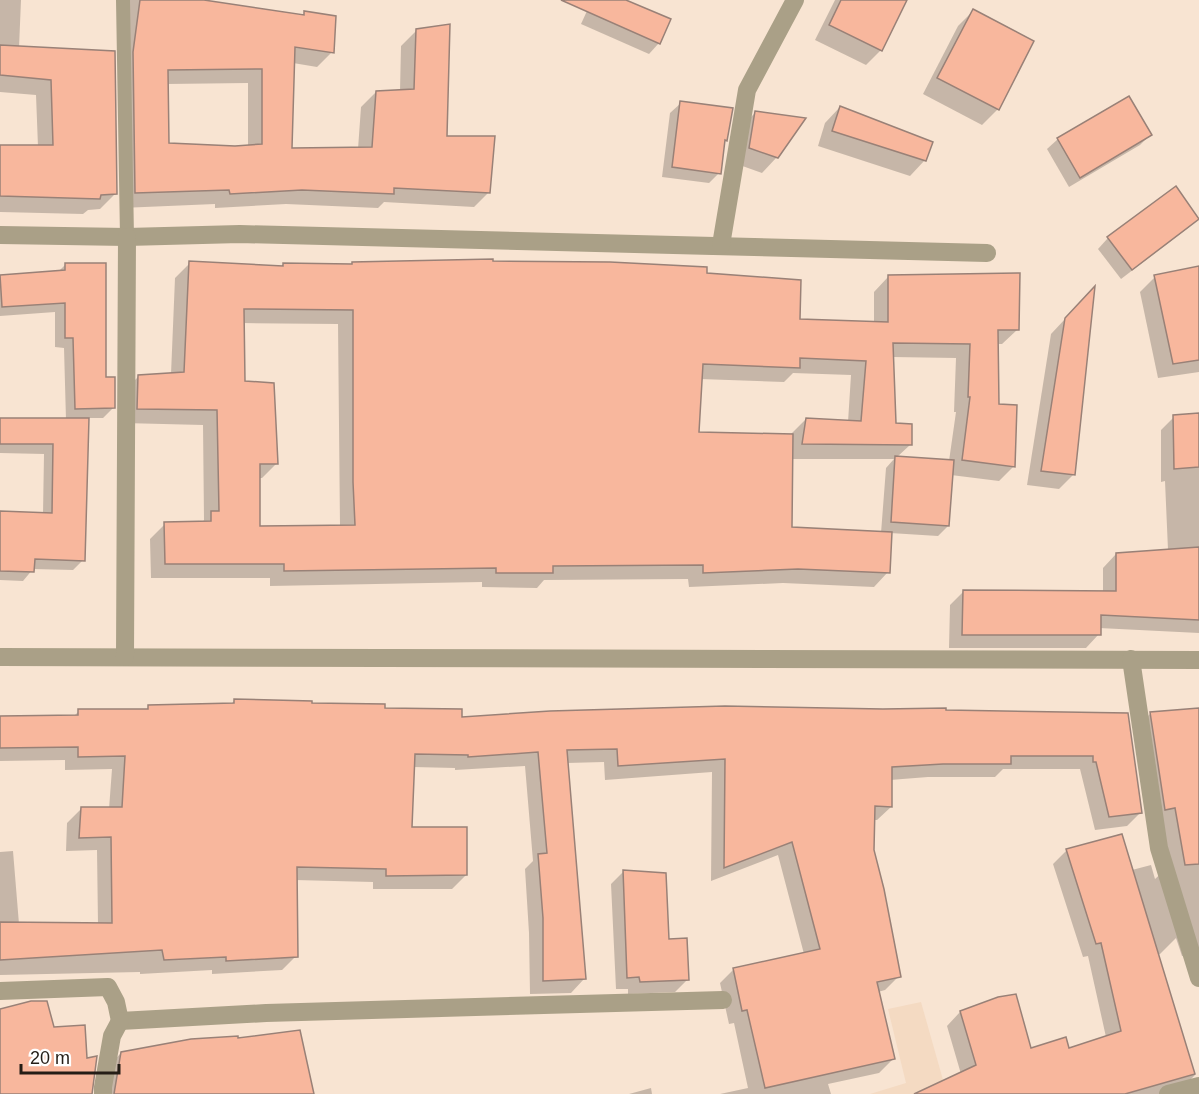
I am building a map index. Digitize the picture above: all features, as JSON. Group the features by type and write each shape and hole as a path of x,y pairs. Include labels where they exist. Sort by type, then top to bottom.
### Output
{"street":[{"path":"722,245 747,90 795,0"},
{"path":"0,235 127,237 240,234 987,253"},
{"path":"125,657 127,237"},
{"path":"0,657 1199,660"},
{"path":"1131,659 1159,848 1199,978"},
{"path":"0,991 108,987 116,1002 120,1021 112,1035 103,1094"},
{"path":"120,1021 277,1013 723,1000"},
{"path":"1168,1094 1199,1086"}],"lane":[{"path":"123,0 127,237"}],"shaded area":[{"path":"921,1002 947,1094 870,1094 906,1083 888,1009"}],"building":[{"path":"140,0 204,0 304,15 304,11 336,16 334,53 295,47 292,148 372,147 376,91 414,89 416,29 450,24 447,136 495,136 490,193 394,188 394,194 302,190 230,194 229,190 135,193 133,52","holes":["262,69 262,144 235,146 169,143 168,70"]},
{"path":"561,0 626,0 671,19 660,44"},
{"path":"841,0 907,0 882,51 829,25"},
{"path":"973,9 1034,41 999,110 937,78"},
{"path":"0,45 115,51 117,194 101,195 100,199 0,196 0,145 53,145 51,80 0,75"},
{"path":"1129,96 1152,135 1080,178 1057,138"},
{"path":"680,101 733,108 727,141 725,140 721,174 672,167"},
{"path":"840,106 933,142 926,161 832,131"},
{"path":"755,111 806,118 778,158 749,148"},
{"path":"1176,186 1199,219 1132,270 1107,237"},
{"path":"493,259 493,261 610,262 707,267 707,273 801,280 800,319 888,322 888,275 1020,273 1019,330 998,330 999,404 1017,405 1015,467 962,460 970,397 968,397 970,344 893,343 896,423 912,424 912,445 802,444 806,418 861,421 866,361 800,358 800,368 703,364 699,432 793,434 792,527 892,532 890,573 798,569 703,573 703,565 553,566 553,573 496,573 496,568 284,571 284,564 165,564 164,522 211,521 211,511 219,511 217,410 137,409 138,375 184,372 189,261 283,266 283,263 352,264 352,262","holes":["244,309 353,310 355,525 260,526 260,464 278,464 274,383 245,381"]},
{"path":"65,263 106,263 106,377 115,377 115,408 75,409 73,338 65,338 65,303 2,307 0,275 65,270"},
{"path":"1199,266 1199,360 1173,364 1154,275"},
{"path":"1095,286 1075,475 1041,471 1065,318"},
{"path":"1199,413 1199,467 1174,469 1173,415"},
{"path":"0,418 89,418 85,561 35,559 34,572 0,571 0,511 52,513 53,444 0,444"},
{"path":"895,456 954,460 949,526 891,522"},
{"path":"1199,547 1199,620 1101,615 1101,635 962,635 963,590 1116,591 1116,553"},
{"path":"234,699 385,704 385,708 462,709 462,717 550,711 725,706 946,708 946,710 1128,713 1142,813 1109,817 1093,756 1011,756 1011,764 892,767 892,807 875,806 874,850 901,977 877,982 895,1059 765,1088 747,1010 742,1011 733,968 820,949 792,842 724,868 725,759 618,766 617,749 567,750 586,979 543,981 543,918 538,854 547,853 538,752 468,757 468,755 415,754 412,827 467,827 467,875 386,876 386,869 297,867 298,957 226,961 226,957 164,960 162,950 0,960 0,922 112,923 111,837 79,838 81,807 122,807 125,756 78,757 78,747 0,748 0,716 78,715 78,709 148,709 148,705 234,703"},
{"path":"1199,708 1199,864 1185,865 1175,808 1165,810 1150,712"},
{"path":"1122,834 1195,1074 1125,1094 914,1094 976,1065 960,1011 998,997 1016,994 1031,1048 1066,1037 1069,1048 1121,1031 1101,943 1096,944 1066,849"},
{"path":"623,870 666,873 669,939 687,938 689,980 640,982 639,977 627,978"},
{"path":"31,1001 47,1001 54,1027 85,1025 87,1058 97,1056 92,1094 0,1094 0,1009"},
{"path":"300,1030 314,1094 114,1094 121,1052 191,1039 238,1036 238,1038"}]}
